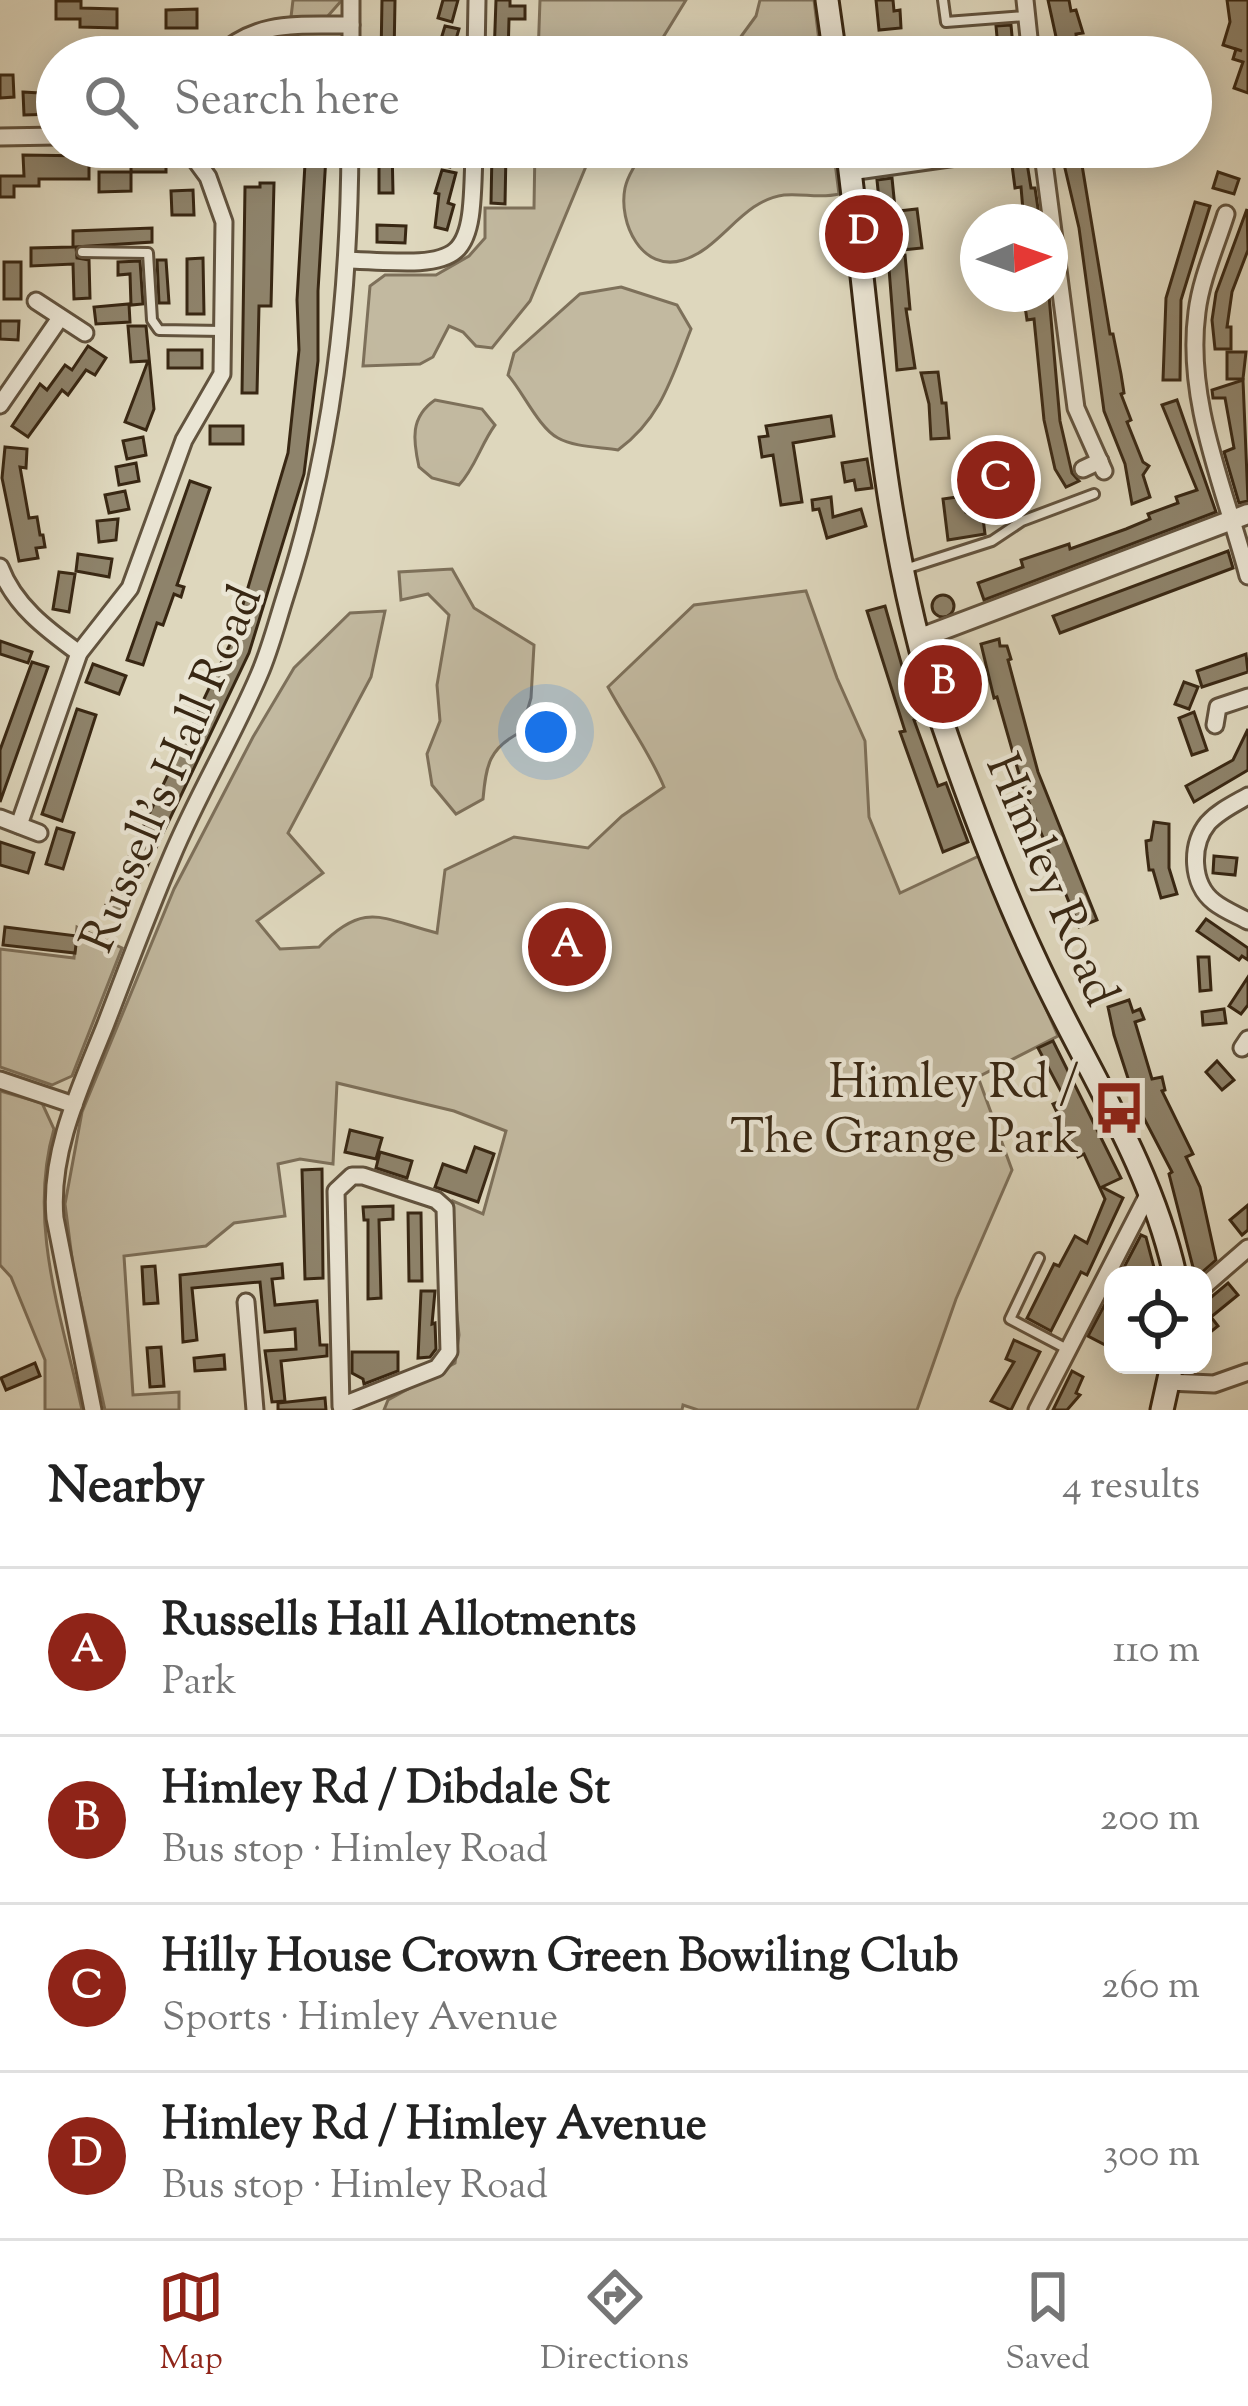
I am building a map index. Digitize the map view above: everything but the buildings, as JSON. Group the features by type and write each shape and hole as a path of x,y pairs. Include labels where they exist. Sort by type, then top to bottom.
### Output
{"main road":[{"path":"827,0 832,36"},
{"name":"Himley Road","path":"850,168 878,416 903,570 942,721 1034,958 1150,1191 1172,1266"},
{"path":"1162,1410 1170,1374"}],"street":[{"path":"351,0 351,36"},
{"path":"476,36 477,0"},
{"path":"243,36 276,26 351,25"},
{"path":"0,137 36,136"},
{"path":"19,825 79,652 130,588 184,440 218,385 225,331 224,222 201,168"},
{"name":"Russell's Hall Road","path":"93,1410 62,1265 53,1195 74,1105 173,854 260,672 303,540 335,398 350,260 350,168"},
{"path":"350,260 430,262 463,244 473,219 474,168"},
{"path":"850,172 870,168"},
{"path":"1045,168 1076,408 1102,466 1082,469"},
{"path":"1226,214 1198,301 1196,328 1202,414 1241,517 1248,576"},
{"path":"36,301 85,333"},
{"path":"0,405 60,318"},
{"path":"918,639 1241,517"},
{"path":"0,567 7,585 29,613 79,652"},
{"path":"1215,725 1218,707 1248,697"},
{"path":"1248,796 1209,823 1201,835 1196,863 1198,879 1211,900 1248,920"},
{"path":"0,818 39,833"},
{"path":"0,1080 74,1105"},
{"path":"352,1176 363,1176 436,1200 445,1208 449,1352 437,1368 341,1408 336,1191 352,1176"},
{"path":"1037,1410 1150,1191"},
{"path":"1212,1279 1248,1248"},
{"path":"246,1302 255,1410"},
{"path":"1174,1374 1214,1384 1248,1372"}],"lane":[{"path":"943,0 946,22 1026,8"},
{"path":"82,252 148,253 152,320 159,329 225,331"},
{"path":"903,570 992,541 1022,521 1094,494"},
{"path":"1039,1258 1010,1319 1069,1349"}],"shaded area":[{"path":"293,0 342,0 327,17 291,17"},
{"path":"540,0 686,0 664,36 539,36"},
{"path":"760,0 814,0 818,36 741,36 756,16"},
{"path":"535,168 585,168 530,301 492,348 476,346 449,326 433,357 420,364 363,366 370,286 385,275 436,275 469,256 485,238 485,208 534,208"},
{"path":"634,168 836,168 839,194 769,199 697,254 668,262 645,252 629,230 624,202"},
{"path":"621,287 677,305 691,329 664,396 633,438 618,450 564,441 544,426 508,375 514,353 580,294"},
{"path":"435,400 482,409 495,425 459,485 432,478 419,467 415,430 421,414"},
{"path":"1018,445 1028,499 975,511 965,460"},
{"path":"452,569 474,608 534,645 531,698 521,732 502,744 491,759 483,799 456,814 432,785 427,754 440,721 437,685 449,615 428,594 401,600 399,572"},
{"path":"806,591 865,741 869,817 900,893 979,856 1058,1036 978,1077 1012,1170 956,1299 917,1410 698,1410 683,1405 682,1410 384,1410 388,1400 455,1363 459,1335 453,1201 483,1214 506,1131 454,1111 337,1083 333,1164 300,1159 278,1164 285,1216 234,1223 206,1246 124,1256 133,1395 179,1392 179,1410 105,1410 73,1266 65,1204 82,1112 174,889 294,668 350,613 385,611 371,677 288,833 323,873 257,921 280,949 319,947 362,918 388,919 437,933 445,870 514,837 588,848 622,816 664,787 608,687 694,605"},
{"path":"77,927 122,948 72,1076 52,1085 0,1067 0,949 74,958"},
{"path":"0,1091 42,1103 54,1129 44,1199 46,1235 82,1410 45,1410 45,1360 11,1277 0,1265"}],"place":[{"name":"Himley Rd / Himley Avenue","path":"864,234"},
{"name":"Hilly House Crown Green Bowiling Club","path":"996,480"},
{"name":"Himley Rd / Dibdale St","path":"943,684"},
{"name":"Russells Hall Allotments","path":"567,947"},
{"name":"Himley Rd / The Grange Park","path":"1119,1108"}]}
